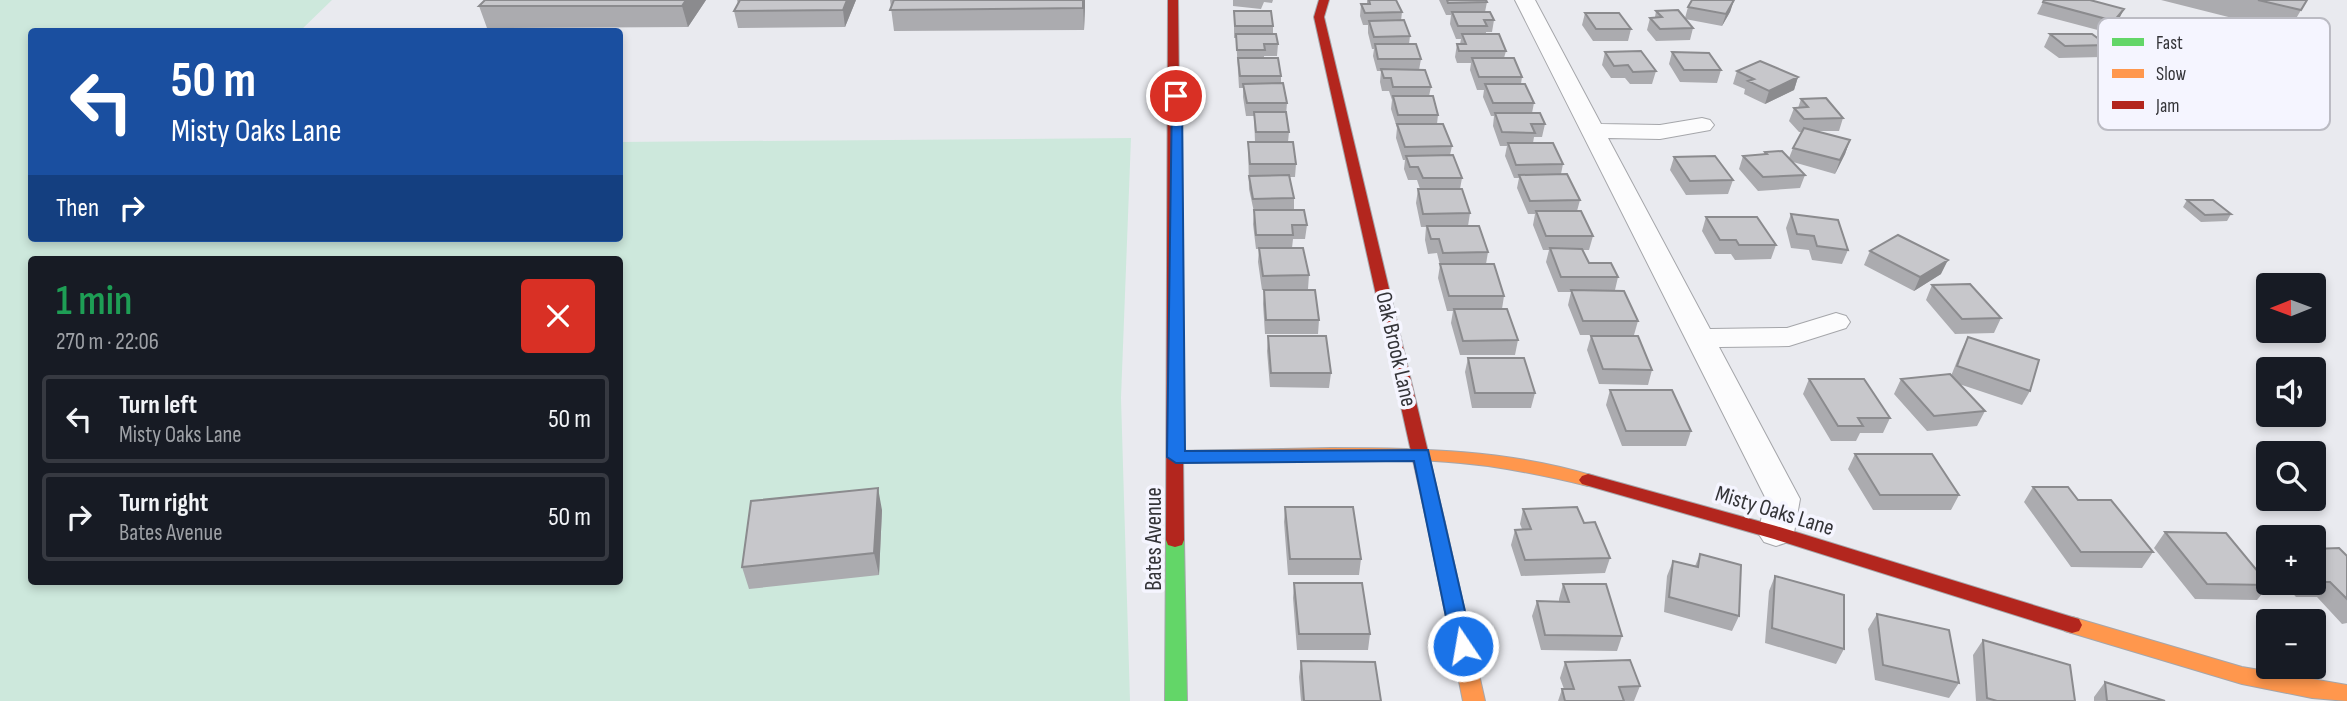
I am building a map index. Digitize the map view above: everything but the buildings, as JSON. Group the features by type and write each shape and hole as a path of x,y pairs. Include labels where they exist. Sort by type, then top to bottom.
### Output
{"street":[{"name":"Bates Avenue","path":"1174,0 1176,701"},
{"name":"Oak Brook Lane","path":"1324,0 1318,17 1422,455 1474,701"},
{"path":"1525,0 1783,499 1776,533"},
{"path":"1593,131 1660,132 1702,125"},
{"path":"1700,338 1788,337 1836,322"},
{"name":"Misty Oaks Lane","path":"1176,457 1422,455 1496,461 1564,473 1776,533 2180,660 2301,689 2347,694"}],"green space":[{"path":"0,0 332,0 303,28 28,28 28,242 623,242 623,142 1131,138 1121,398 1130,701 0,701"}],"traffic: fast":[{"path":"1175,540 1176,701"}],"traffic: slow":[{"path":"1176,457 1331,454 1435,456 1487,460 1588,480"},
{"path":"1436,523 1474,701"},
{"path":"2072,625 2242,675 2347,694"}],"traffic: jam":[{"path":"1173,0 1175,540"},
{"path":"1324,0 1319,17 1436,523"},
{"path":"1588,480 1776,533 2072,625"}],"route":[{"path":"1176,96 1176,457 1422,455 1463,646"}]}
